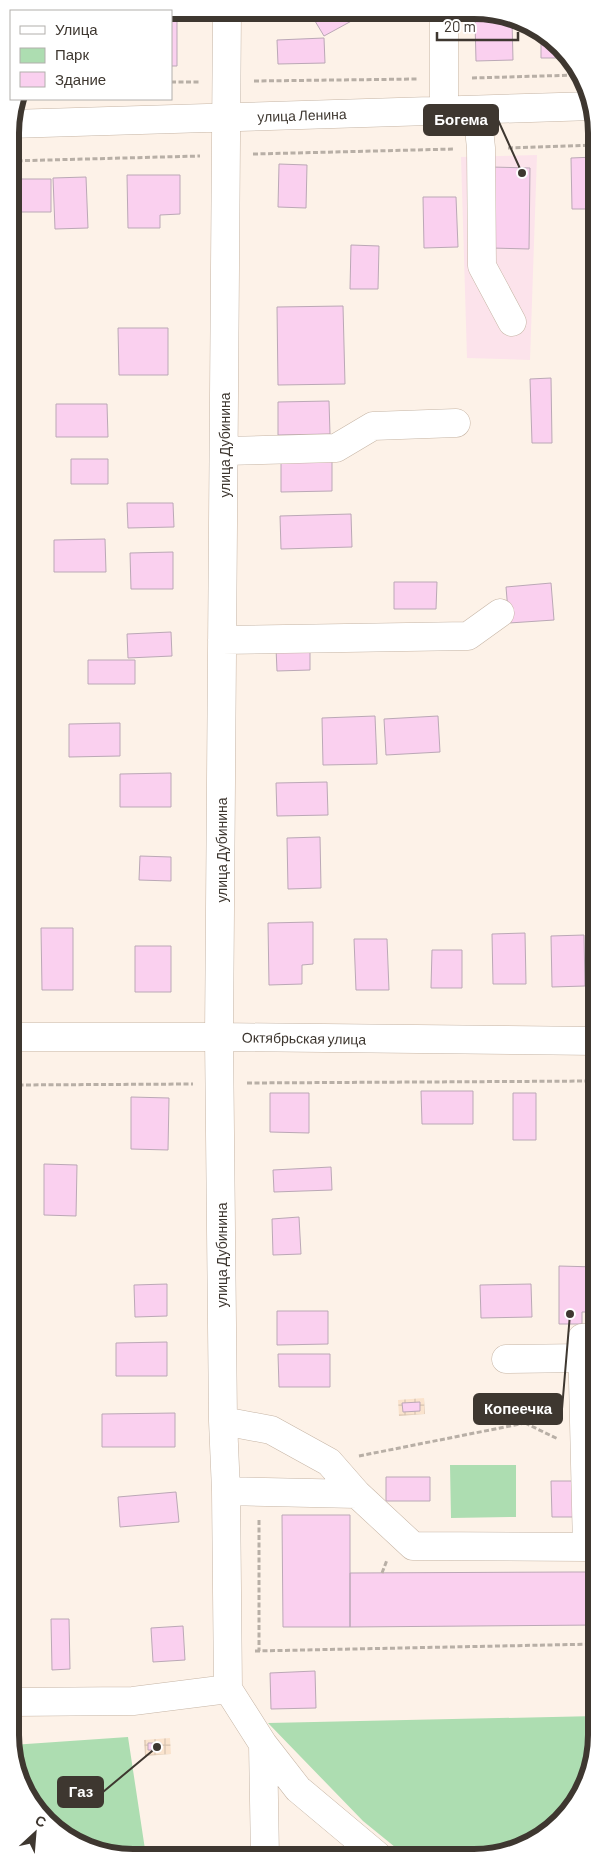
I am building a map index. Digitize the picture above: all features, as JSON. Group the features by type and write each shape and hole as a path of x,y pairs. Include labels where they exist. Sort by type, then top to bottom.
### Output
{"street":[{"name":"улица Дубинина","path":"227,19 219,1036 228,1689"},
{"path":"444,19 444,111"},
{"name":"улица Ленина","path":"19,124 585,106"},
{"path":"477,110 481,148 482,266 512,322"},
{"path":"224,451 336,448 373,426 456,423"},
{"path":"222,640 468,636 500,613"},
{"name":"Октябрьская улица","path":"19,1038 219,1036 588,1041"},
{"path":"506,1359 588,1348"},
{"path":"223,1421 271,1430 329,1462 357,1494 413,1546 587,1546 583,1388 588,1359"},
{"path":"226,1491 357,1494"},
{"path":"19,1702 133,1701 228,1689 263,1744 298,1789 370,1849"},
{"path":"263,1744 265,1849"}],"path":[{"path":"172,82 444,79 573,75"},
{"path":"19,161 588,145"},
{"path":"19,1085 588,1081"},
{"path":"329,1462 525,1423 583,1388"},
{"path":"259,1492 259,1651"},
{"path":"253,1651 588,1644"}],"shaded area":[{"path":"537,155 530,360 467,358 461,157"},
{"path":"424,1398 425,1414 399,1416 398,1400"},
{"path":"170,1738 171,1754 145,1756 144,1740"}],"green space":[{"path":"450,1465 516,1465 516,1517 451,1518"},
{"path":"588,1716 588,1743 580,1779 569,1799 544,1826 531,1834 518,1841 489,1848 397,1849 363,1821 268,1723"},
{"path":"128,1737 145,1849 110,1847 89,1841 63,1826 60,1823 60,1808 45,1808 30,1786 20,1744"}],"building":[{"path":"172,19 177,19 177,66 172,66"},
{"path":"314,19 355,19 324,36"},
{"path":"475,21 493,21 512,25 513,60 476,61"},
{"path":"324,38 325,63 278,64 277,40"},
{"path":"541,40 560,58 541,58"},
{"path":"588,157 588,209 572,209 571,158"},
{"path":"279,164 307,165 306,208 278,207"},
{"path":"491,167 530,168 529,249 491,248"},
{"path":"127,175 180,175 180,214 160,215 160,228 128,228"},
{"path":"86,177 88,228 55,229 53,178"},
{"path":"19,179 51,179 51,212 19,212"},
{"path":"423,197 456,197 458,247 424,248"},
{"path":"351,245 379,246 378,289 350,289"},
{"path":"343,306 345,384 278,385 277,307"},
{"path":"118,328 168,328 168,375 119,375"},
{"path":"551,378 552,443 532,443 530,379"},
{"path":"329,401 330,434 278,435 278,402"},
{"path":"56,404 107,404 108,437 56,437"},
{"path":"332,458 332,491 281,492 281,459"},
{"path":"71,459 108,459 108,484 71,484"},
{"path":"127,503 173,503 174,527 128,528"},
{"path":"351,514 352,547 281,549 280,516"},
{"path":"105,539 106,572 54,572 54,540"},
{"path":"173,552 173,589 131,589 130,553"},
{"path":"394,582 437,582 436,609 394,609"},
{"path":"551,583 554,620 509,623 506,587"},
{"path":"171,632 172,656 128,658 127,634"},
{"path":"276,648 310,648 310,670 277,671"},
{"path":"88,660 135,660 135,684 88,684"},
{"path":"375,716 377,764 323,765 322,718"},
{"path":"438,716 440,752 386,755 384,719"},
{"path":"120,723 120,756 69,757 69,724"},
{"path":"171,773 171,807 120,807 120,774"},
{"path":"327,782 328,815 277,816 276,783"},
{"path":"320,837 321,888 288,889 287,838"},
{"path":"140,856 171,857 171,881 139,880"},
{"path":"313,922 313,964 302,965 302,984 269,985 268,923"},
{"path":"41,928 73,928 73,990 42,990"},
{"path":"525,933 526,984 493,984 492,934"},
{"path":"584,935 585,986 552,987 551,936"},
{"path":"354,939 387,939 389,990 356,990"},
{"path":"135,946 171,946 171,992 135,992"},
{"path":"432,950 462,950 462,988 431,988"},
{"path":"421,1091 473,1091 473,1124 422,1124"},
{"path":"270,1093 309,1093 309,1133 270,1132"},
{"path":"513,1093 536,1093 536,1140 513,1140"},
{"path":"131,1097 169,1098 168,1150 131,1149"},
{"path":"44,1164 77,1165 76,1216 44,1215"},
{"path":"331,1167 332,1190 274,1192 273,1170"},
{"path":"299,1217 301,1254 273,1255 272,1219"},
{"path":"559,1266 588,1267 588,1312 582,1312 582,1324 559,1324"},
{"path":"167,1284 167,1316 135,1317 134,1285"},
{"path":"531,1284 532,1317 481,1318 480,1285"},
{"path":"277,1311 328,1311 328,1344 277,1345"},
{"path":"167,1342 167,1376 116,1376 116,1343"},
{"path":"278,1354 330,1354 330,1387 279,1387"},
{"path":"420,1402 420,1411 403,1412 402,1403"},
{"path":"175,1413 175,1447 102,1447 102,1414"},
{"path":"386,1477 430,1477 430,1501 386,1501"},
{"path":"551,1481 572,1481 573,1517 552,1517"},
{"path":"176,1492 179,1522 120,1527 118,1497"},
{"path":"282,1515 350,1515 350,1627 283,1627"},
{"path":"588,1572 588,1625 350,1627 350,1573"},
{"path":"51,1619 69,1619 70,1669 52,1670"},
{"path":"183,1626 185,1660 153,1662 151,1628"},
{"path":"315,1671 316,1708 271,1709 270,1673"},
{"path":"148,1743 161,1743 161,1750 148,1750"}],"place":[{"name":"Богема","path":"522,173"},
{"name":"Копеечка","path":"570,1314"},
{"name":"Газ","path":"157,1747"}]}
